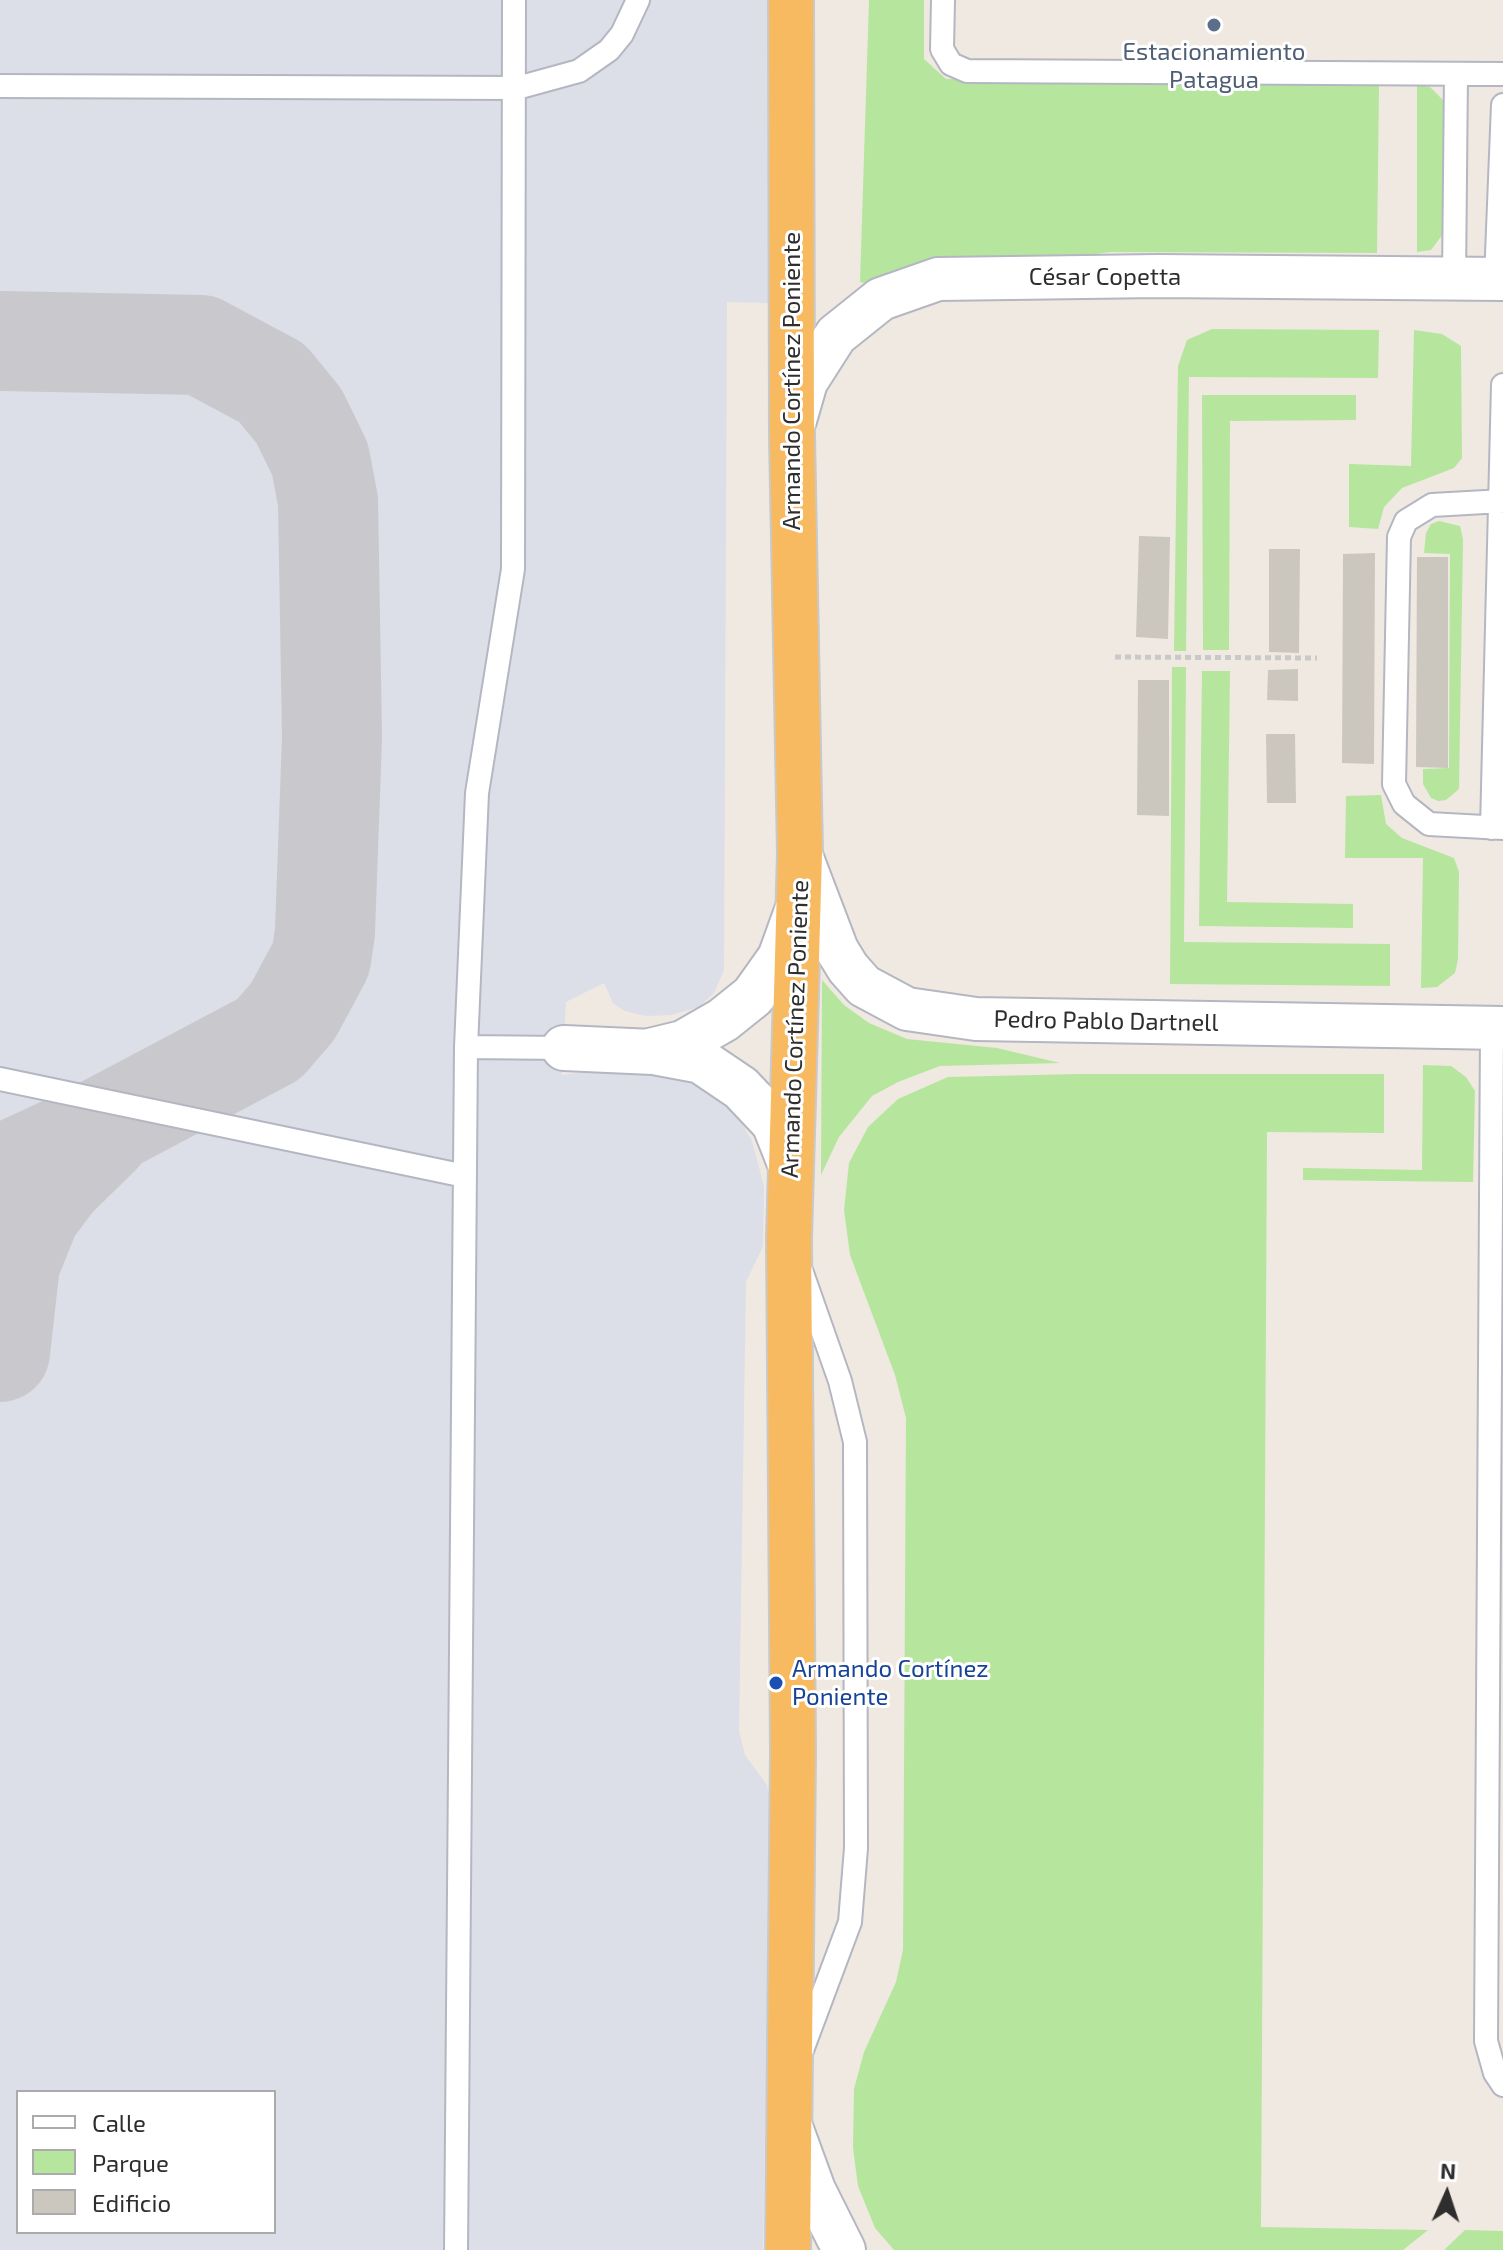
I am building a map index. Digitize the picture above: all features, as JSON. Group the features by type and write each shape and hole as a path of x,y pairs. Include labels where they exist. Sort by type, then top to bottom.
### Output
{"highway":[{"name":"Armando Cortínez Poniente","path":"788,2250 793,1752 789,1238 800,853 792,436 791,0"}],"street":[{"name":"César Copetta","path":"792,436 806,382 836,335 881,299 938,279 1500,279"},
{"name":"Pedro Pablo Dartnell","path":"800,853 837,950 848,968 864,986 907,1009 976,1019 1497,1028"},
{"path":"648,1052 683,1043 723,1020 753,996 780,958 798,908"},
{"path":"564,1048 648,1052 701,1061 741,1088 774,1123 791,1166"},
{"path":"789,2102 814,2190 844,2250"}],"lane":[{"path":"456,2250 466,1047 477,793 513,569 517,88 514,0"},
{"path":"0,86 517,88 579,71 609,50 622,34 638,0"},
{"path":"943,0 942,49 951,64 967,71 1503,74"},
{"path":"1454,278 1456,74"},
{"path":"1500,279 1503,105"},
{"path":"1501,501 1432,505 1406,521 1399,537 1394,784 1404,804 1429,824 1498,828 1503,385"},
{"path":"1497,1028 1486,2026 1492,2063 1503,2085"},
{"path":"466,1047 564,1048"},
{"path":"0,1079 465,1176"},
{"path":"789,1238 840,1381 855,1442 856,1848 850,1922 789,2102"}],"path":[{"path":"1115,657 1317,658"}],"shaded area":[{"path":"0,0 770,0 780,36 768,303 727,302 724,970 714,993 699,1007 671,1015 646,1016 625,1011 613,1003 604,983 566,1002 562,1075 613,1068 684,1073 733,1108 752,1141 764,1186 763,1246 746,1282 739,1731 745,1755 767,1785 771,1803 763,2250 0,2250"}],"green space":[{"path":"869,0 924,0 924,59 946,79 1379,85 1377,253 1110,252 880,286 860,282"},
{"path":"1417,85 1430,87 1447,104 1446,230 1431,250 1417,252"},
{"path":"1212,329 1379,330 1378,378 1189,377 1186,651 1174,651 1178,366 1187,340"},
{"path":"1414,330 1442,334 1461,346 1462,458 1454,468 1402,488 1384,507 1378,529 1349,527 1349,464 1411,466"},
{"path":"1202,395 1356,395 1356,420 1230,421 1229,650 1203,650"},
{"path":"1439,521 1460,526 1463,539 1459,789 1446,800 1438,801 1431,798 1423,784 1423,769 1449,768 1450,554 1424,553 1426,533 1431,524"},
{"path":"1172,667 1186,667 1184,942 1390,944 1390,986 1170,984"},
{"path":"1202,671 1230,671 1227,902 1353,904 1353,928 1199,926"},
{"path":"1381,795 1386,824 1402,838 1454,858 1459,872 1458,959 1455,973 1437,987 1421,988 1423,858 1345,858 1346,796"},
{"path":"822,980 844,1005 869,1023 907,1039 997,1048 1060,1063 940,1066 898,1082 872,1096 839,1137 821,1175"},
{"path":"1423,1065 1451,1066 1466,1077 1475,1091 1473,1182 1303,1180 1303,1168 1422,1170"},
{"path":"1384,1074 1384,1133 1267,1132 1261,2227 1428,2230 1403,2250 894,2250 875,2228 858,2186 853,2148 854,2089 864,2052 896,1982 903,1950 906,1418 895,1375 850,1255 844,1210 849,1163 868,1127 898,1099 948,1077"},
{"path":"1465,2230 1503,2231 1503,2250 1444,2250"}],"building":[{"path":"1139,536 1170,537 1168,639 1136,637"},
{"path":"1269,549 1300,549 1299,653 1269,652"},
{"path":"1375,553 1374,764 1342,763 1343,554"},
{"path":"1417,557 1448,557 1448,768 1416,767"},
{"path":"1298,669 1298,701 1267,700 1268,670"},
{"path":"1138,680 1169,680 1169,816 1137,815"},
{"path":"1266,734 1295,734 1296,803 1267,803"}],"taxiway":[{"path":"0,341 201,345 272,383 299,416 320,459 328,501 332,737 325,932 321,959 293,1011 269,1039 86,1136 0,1176"},
{"path":"0,1352 10,1263 31,1211 55,1179 100,1135"}],"place":[{"name":"Estacionamiento Patagua","path":"1214,25"},
{"name":"Armando Cortínez Poniente","path":"776,1683"}]}
